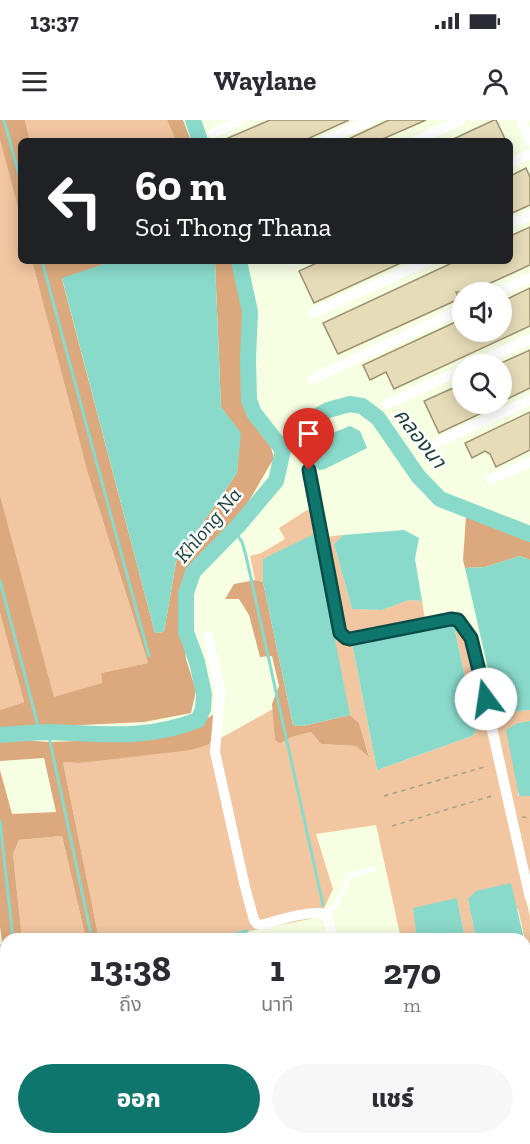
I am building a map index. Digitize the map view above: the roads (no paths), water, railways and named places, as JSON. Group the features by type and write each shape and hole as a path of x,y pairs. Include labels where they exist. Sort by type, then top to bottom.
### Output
{"street":[{"path":"213,133 242,120"},
{"path":"331,138 371,120"},
{"path":"422,138 461,120"},
{"path":"521,120 530,141"},
{"path":"513,162 530,154"},
{"path":"513,223 530,215"},
{"path":"313,313 421,264"},
{"path":"512,286 530,278"},
{"path":"312,379 452,314"},
{"path":"496,354 530,339"},
{"path":"387,404 452,375"},
{"path":"438,442 530,400"},
{"path":"491,479 530,462"},
{"path":"309,470 340,633 350,639 451,619 458,620 471,638 501,762 530,898"},
{"path":"208,636 220,692 215,752 254,920 261,925 309,914 327,914 332,933"}],"lane":[{"path":"327,914 336,905 350,875 375,869"}],"water":[{"path":"104,264 215,264 221,407 241,433 237,473 176,562 164,632 155,633 62,278"},
{"path":"350,426 360,431 367,448 319,470 313,464 312,454 332,433"},
{"path":"404,530 419,538 415,559 422,601 409,600 382,610 352,609 334,544 343,535"},
{"path":"314,534 350,715 303,726 293,725 263,582 263,559"},
{"path":"520,556 530,560 530,710 498,713 465,568 485,567"},
{"path":"443,625 454,625 476,732 472,736 377,770 352,643"},
{"path":"530,721 530,796 519,796 506,730 518,723"},
{"path":"511,883 523,933 475,933 468,899 476,891"},
{"path":"457,898 464,933 416,933 413,908"}],"waterway":[{"path":"4,120 18,171"},
{"path":"193,120 199,138"},
{"path":"43,264 149,656"},
{"path":"240,264 250,312 249,400 254,413 283,450"},
{"name":"Khlong Na","path":"0,735 51,732 143,733 161,731 198,720 203,709 204,694 197,662 186,632 186,593 193,572 238,526 276,481 283,450 295,431 328,410 350,404 362,406 378,418 418,476 440,499 530,534"},
{"path":"234,530 242,542 246,556 323,905"},
{"path":"0,581 40,733"},
{"path":"48,732 91,933"},
{"path":"0,821 12,933"},
{"path":"239,933 247,931"}],"water label":[{"name":"คลองนา","path":"420,438"}]}
